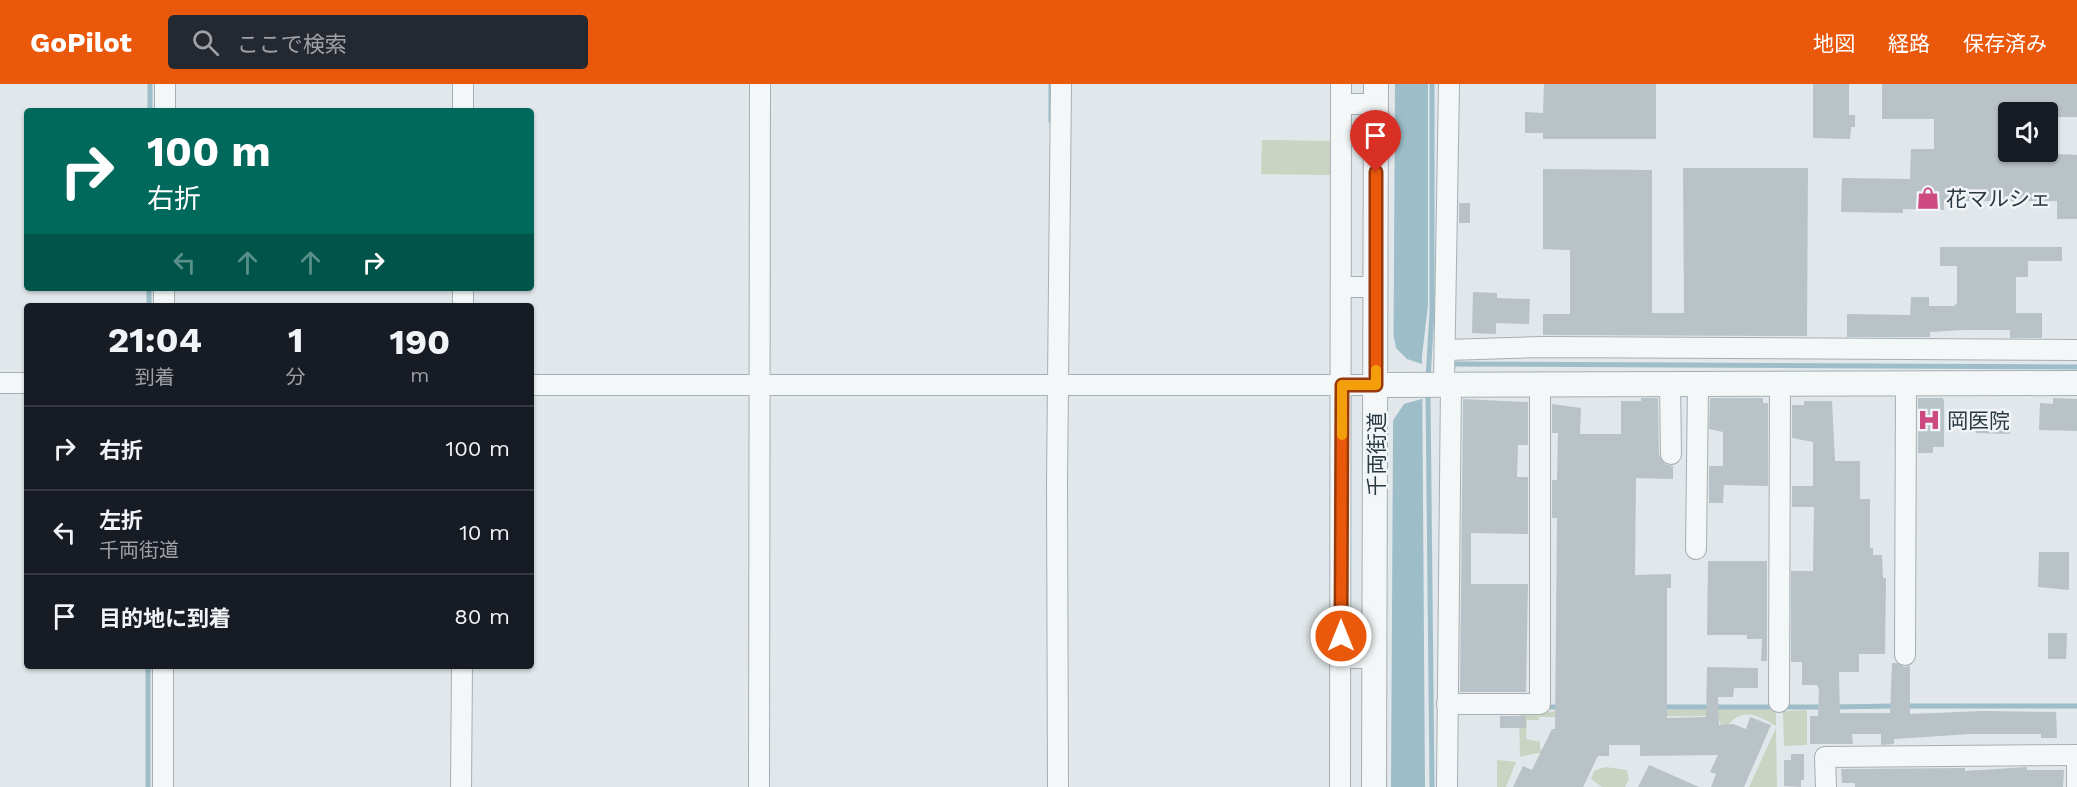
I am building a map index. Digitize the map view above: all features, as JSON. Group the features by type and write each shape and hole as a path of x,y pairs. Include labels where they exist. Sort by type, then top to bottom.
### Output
{"street":[{"path":"165,84 165,108"},
{"path":"463,84 463,108"},
{"path":"759,787 760,84"},
{"path":"1058,787 1052,385 1061,84"},
{"path":"1341,84 1342,385 1354,658 1354,786"},
{"path":"1447,787 1442,383 1447,350 1449,84"},
{"path":"1341,104 1376,94"},
{"name":"千両街道","path":"1354,786 1354,658 1384,384 1377,287 1376,94"},
{"path":"1341,286 1377,287"},
{"path":"1447,350 1543,347 1826,366 2077,350"},
{"path":"534,385 1780,384 1826,366 1906,384 2077,383"},
{"path":"0,383 24,383"},
{"path":"1447,704 1540,704 1540,383"},
{"path":"1670,383 1671,454"},
{"path":"1696,549 1698,384"},
{"path":"1779,702 1780,384"},
{"path":"1905,655 1906,384"},
{"path":"163,669 163,787"},
{"path":"461,787 462,669"},
{"path":"1826,787 1825,757 2077,755 2077,787"}],"green space":[{"path":"1262,140 1334,141 1333,175 1261,174"},
{"path":"1776,708 1776,726 1761,718 1741,715 1729,723 1723,731 1719,720 1709,719 1708,716 1539,717 1539,720 1527,720 1526,739 1540,742 1540,748 1547,757 1538,753 1520,757 1519,712"},
{"path":"1807,710 1807,745 1784,746 1783,711"},
{"path":"1776,728 1777,787 1749,787"},
{"path":"1497,760 1516,762 1506,787 1497,787"},
{"path":"1605,767 1627,770 1629,779 1625,787 1602,787 1591,779 1594,771"}],"water":[{"path":"1395,84 1428,84 1428,305 1422,356 1425,787 1391,787"}],"pier":[{"path":"1391,338 1394,338 1396,348 1407,359 1425,365 1425,398 1404,404 1390,425"}],"building":[{"path":"1544,84 1656,84 1656,139 1543,139 1543,133 1525,133 1525,112 1543,113"},
{"path":"1813,84 1849,84 1849,115 1855,115 1855,127 1851,127 1850,139 1813,138"},
{"path":"1882,84 2077,84 2077,117 2058,117 2058,102 1998,102 1998,162 2058,162 2058,154 2077,155 2077,219 2057,219 2057,201 1944,201 1944,210 1903,209 1903,213 1841,212 1842,178 1910,179 1911,149 1934,149 1934,119 1882,119"},
{"path":"1683,168 1808,168 1807,336 1543,335 1543,314 1570,314 1570,250 1543,249 1543,169 1652,170 1652,313 1684,313"},
{"path":"1459,203 1470,203 1470,223 1459,223"},
{"path":"1940,247 2062,247 2062,261 2028,261 2028,277 2016,277 2016,313 2042,313 2042,338 2010,338 2010,330 1930,332 1930,337 1847,337 1847,314 1910,315 1911,297 1929,297 1929,306 1954,306 1957,303 1957,266 1940,266"},
{"path":"1473,292 1497,293 1497,298 1530,299 1529,324 1496,323 1496,334 1472,333"},
{"path":"1641,398 1658,398 1659,455 1665,464 1673,466 1673,479 1636,478 1635,575 1671,574 1671,588 1667,588 1667,718 1706,717 1707,667 1758,668 1758,688 1734,688 1733,697 1718,697 1719,725 1733,724 1746,729 1750,717 1771,725 1744,787 1711,787 1716,774 1710,772 1718,755 1640,756 1640,745 1609,745 1609,756 1598,756 1583,787 1513,787 1523,766 1532,770 1552,729 1555,729 1557,518 1552,518 1552,480 1557,480 1558,433 1552,433 1552,404 1581,408 1580,434 1621,434 1621,401 1641,401"},
{"path":"1710,398 1763,398 1763,403 1768,403 1768,486 1724,485 1723,503 1709,503 1709,466 1723,466 1723,432 1709,429"},
{"path":"1918,398 1943,398 1944,401 1944,447 1933,447 1933,453 1918,453"},
{"path":"2053,398 2077,399 2077,431 2039,430 2040,403 2053,404"},
{"path":"1463,399 1528,402 1528,445 1518,445 1517,477 1528,477 1528,534 1471,533 1471,584 1528,584 1526,692 1460,692"},
{"path":"1804,401 1832,401 1835,461 1860,461 1860,499 1870,499 1870,548 1873,548 1873,555 1882,555 1883,578 1886,578 1885,654 1859,654 1859,672 1839,672 1840,713 1890,713 1892,663 1897,663 1904,667 1910,666 1910,714 1983,711 2056,712 2057,738 2041,738 2041,734 1971,734 1894,739 1894,744 1881,745 1881,734 1852,734 1853,744 1810,744 1810,716 1818,716 1819,689 1817,685 1802,685 1802,662 1791,662 1791,571 1813,571 1814,507 1792,507 1792,486 1813,486 1813,442 1792,438 1792,405 1804,405"},
{"path":"1996,409 1997,419 2010,419 2010,434 1976,433 1975,410"},
{"path":"2039,552 2069,552 2069,590 2038,587"},
{"path":"1708,561 1767,561 1767,661 1761,661 1762,639 1747,639 1747,635 1707,635"},
{"path":"2048,633 2067,633 2066,659 2048,659"},
{"path":"1500,716 1526,716 1526,728 1500,728"},
{"path":"1791,754 1804,754 1804,780 1801,780 1801,787 1784,786 1784,760 1791,760"},
{"path":"1649,765 1699,787 1638,787"},
{"path":"2027,767 2027,770 2064,770 2063,787 1855,787 1855,783 1842,783 1841,769 1965,768 1965,771"}],"waterway":[{"path":"150,84 150,108"},
{"path":"1051,84 1051,121"},
{"path":"1428,379 1432,312 1432,84"},
{"path":"149,291 149,303"},
{"path":"1452,364 2077,367"},
{"path":"1428,391 1432,787"},
{"path":"148,669 148,787"},
{"path":"1833,707 1895,706"},
{"path":"1905,706 2077,706"},
{"path":"1549,707 1562,707"},
{"path":"1662,707 1823,707"}],"slow traffic":[{"path":"1342,435 1342,385 1376,385 1376,370"}],"place":[{"name":"花マルシェ","path":"1928,198"},
{"name":"岡医院","path":"1929,420"}],"route":[{"path":"1341,636 1342,385 1376,385 1376,172"}]}
